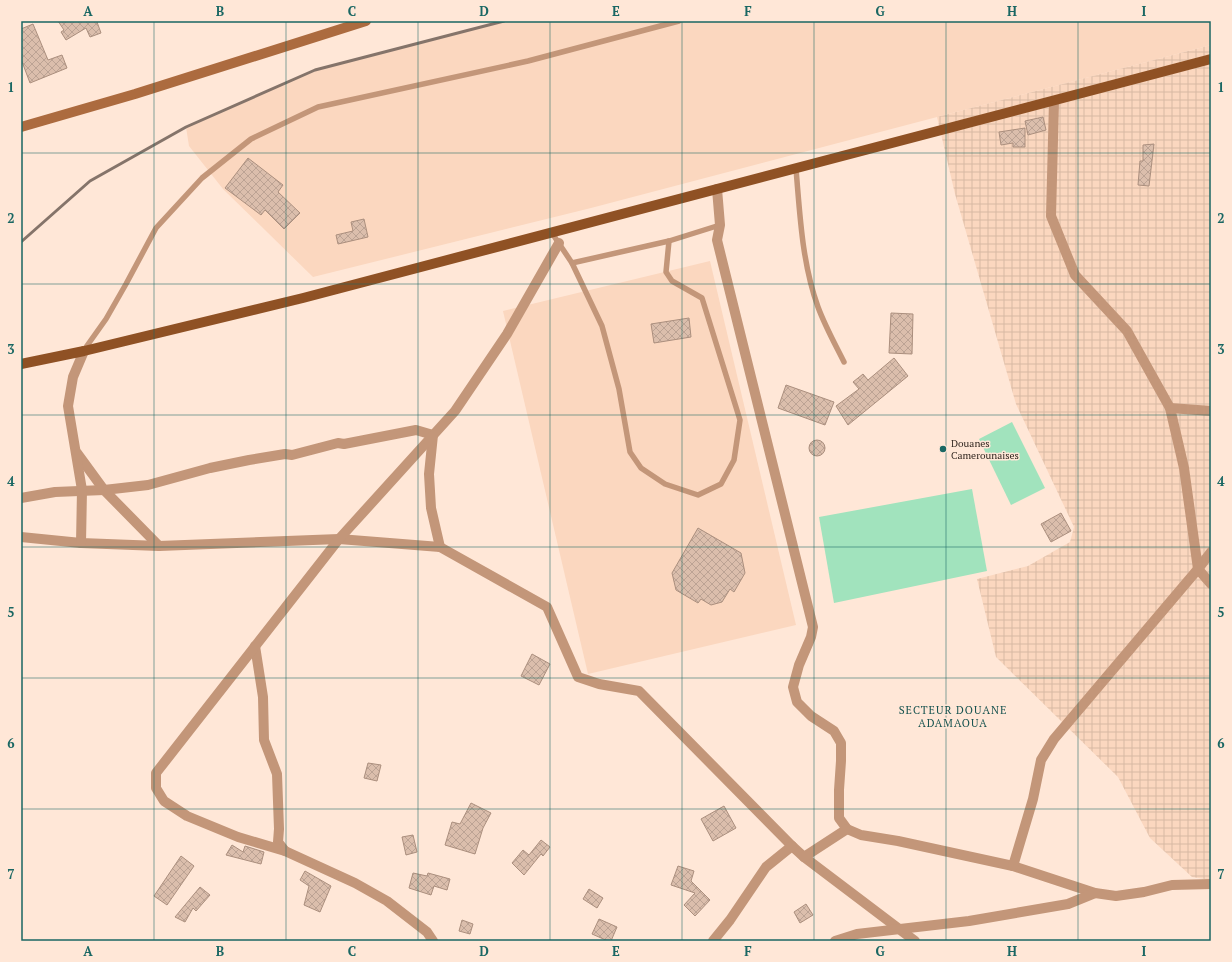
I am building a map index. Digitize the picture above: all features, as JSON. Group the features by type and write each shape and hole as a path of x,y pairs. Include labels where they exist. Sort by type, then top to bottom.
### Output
{"main road":[{"path":"21,364 84,351 303,298 1211,60"}],"street":[{"path":"21,127 135,94 366,21"},
{"path":"1054,101 1051,216 1075,274 1128,331 1170,408 1184,468 1198,569 1211,584"},
{"path":"718,189 720,225 717,240 813,627 811,637 799,665 793,688 797,702 811,716 834,731 841,743 838,790 839,818 847,828 861,835 898,841 1013,866 1095,893 1116,896 1144,892 1172,885 1211,884"},
{"path":"433,941 427,932 387,900 355,883 285,850 238,837 187,816 164,801 156,788 156,773 339,539 454,411 507,334 559,243"},
{"path":"81,543 82,490 68,406 73,377 84,351"},
{"path":"1170,408 1211,411"},
{"path":"21,498 54,492 104,490 148,485 210,468 285,454 292,455 338,442 344,444 416,430 433,435"},
{"path":"433,435 430,474 431,508 440,547"},
{"path":"76,452 104,490 159,546"},
{"path":"21,537 81,543 159,546 339,539 440,547 547,607 578,676 599,684 639,691 804,857 915,941"},
{"path":"1013,866 1033,798 1041,760 1054,739 1211,552"},
{"path":"255,646 263,697 264,740 277,774 278,842 285,850"},
{"path":"804,857 847,828"},
{"path":"713,941 730,920 766,867 792,846"},
{"path":"835,941 857,934 969,921 1068,904 1095,893"}],"lane":[{"path":"84,351 106,319 156,228 202,178 251,139 318,107 528,61 679,21"},
{"path":"796,169 803,239 810,279 818,307 828,332 844,362"},
{"path":"572,263 669,241 720,225"},
{"path":"552,233 572,263 602,326 619,389 630,452 641,468 665,484 698,495 721,484 734,460 740,420 702,298 672,281 666,272 669,241"}],"shaded area":[{"path":"504,21 1211,21 1211,45 591,208 313,277 223,189 189,146 186,127 315,70"},
{"path":"1211,45 1211,880 1192,877 1150,838 1118,777 996,657 977,579 1028,566 1070,542 1074,527 1016,404 955,194 937,117"},
{"path":"710,261 796,625 588,674 503,311"}],"green space":[{"path":"1012,422 1045,488 1011,505 979,439"},
{"path":"972,489 987,571 834,603 819,517"}],"building":[{"path":"58,21 99,21 97,22 101,33 90,37 86,28 66,40 61,32 64,30"},
{"path":"33,24 48,60 62,55 67,68 30,83 21,59 21,29"},
{"path":"1043,117 1046,130 1028,135 1025,121"},
{"path":"1025,128 1025,147 1013,147 1013,143 1001,145 999,132"},
{"path":"1154,144 1149,186 1138,185 1140,161 1143,161 1143,145"},
{"path":"248,158 283,185 278,192 300,213 284,229 265,210 261,215 225,188"},
{"path":"364,219 368,237 338,244 336,235 353,231 351,222"},
{"path":"891,313 913,314 912,354 889,353"},
{"path":"689,318 691,337 654,343 651,324"},
{"path":"894,358 908,376 848,425 836,406 859,389 853,382 863,374 868,380"},
{"path":"786,385 834,402 825,425 778,408"},
{"path":"814,440 820,440 825,445 823,454 820,456 814,456 809,451 809,445"},
{"path":"1061,513 1071,531 1051,542 1041,524"},
{"path":"698,528 741,553 745,573 734,592 730,589 722,602 711,605 701,599 698,603 676,590 672,573"},
{"path":"532,654 550,664 539,685 521,676"},
{"path":"368,763 381,765 377,781 364,778"},
{"path":"471,803 491,813 483,828 475,854 445,845 452,822 460,824"},
{"path":"724,806 736,828 713,841 701,819"},
{"path":"413,835 417,852 406,855 402,837"},
{"path":"541,840 550,847 543,856 541,854 524,875 512,863 523,850 529,855"},
{"path":"232,845 243,852 245,846 264,852 261,864 226,855"},
{"path":"181,856 194,866 167,905 154,896"},
{"path":"678,866 694,871 691,881 710,900 695,916 684,905 695,893 671,885"},
{"path":"305,871 331,886 320,912 304,905 309,886 300,880"},
{"path":"413,873 427,876 428,873 450,879 447,890 434,886 431,895 409,888"},
{"path":"200,887 210,895 196,911 193,908 185,922 175,917"},
{"path":"589,889 603,898 597,908 583,899"},
{"path":"806,904 813,915 800,923 794,912"},
{"path":"599,919 617,927 611,941 592,934"},
{"path":"462,920 473,924 470,934 459,931"}],"railway":[{"path":"21,242 90,181 186,127 315,70 504,21"}],"place":[{"name":"Douanes Camerounaises","path":"943,449"}],"district":[{"name":"SECTEUR DOUANE ADAMAOUA","path":"953,716"}]}
